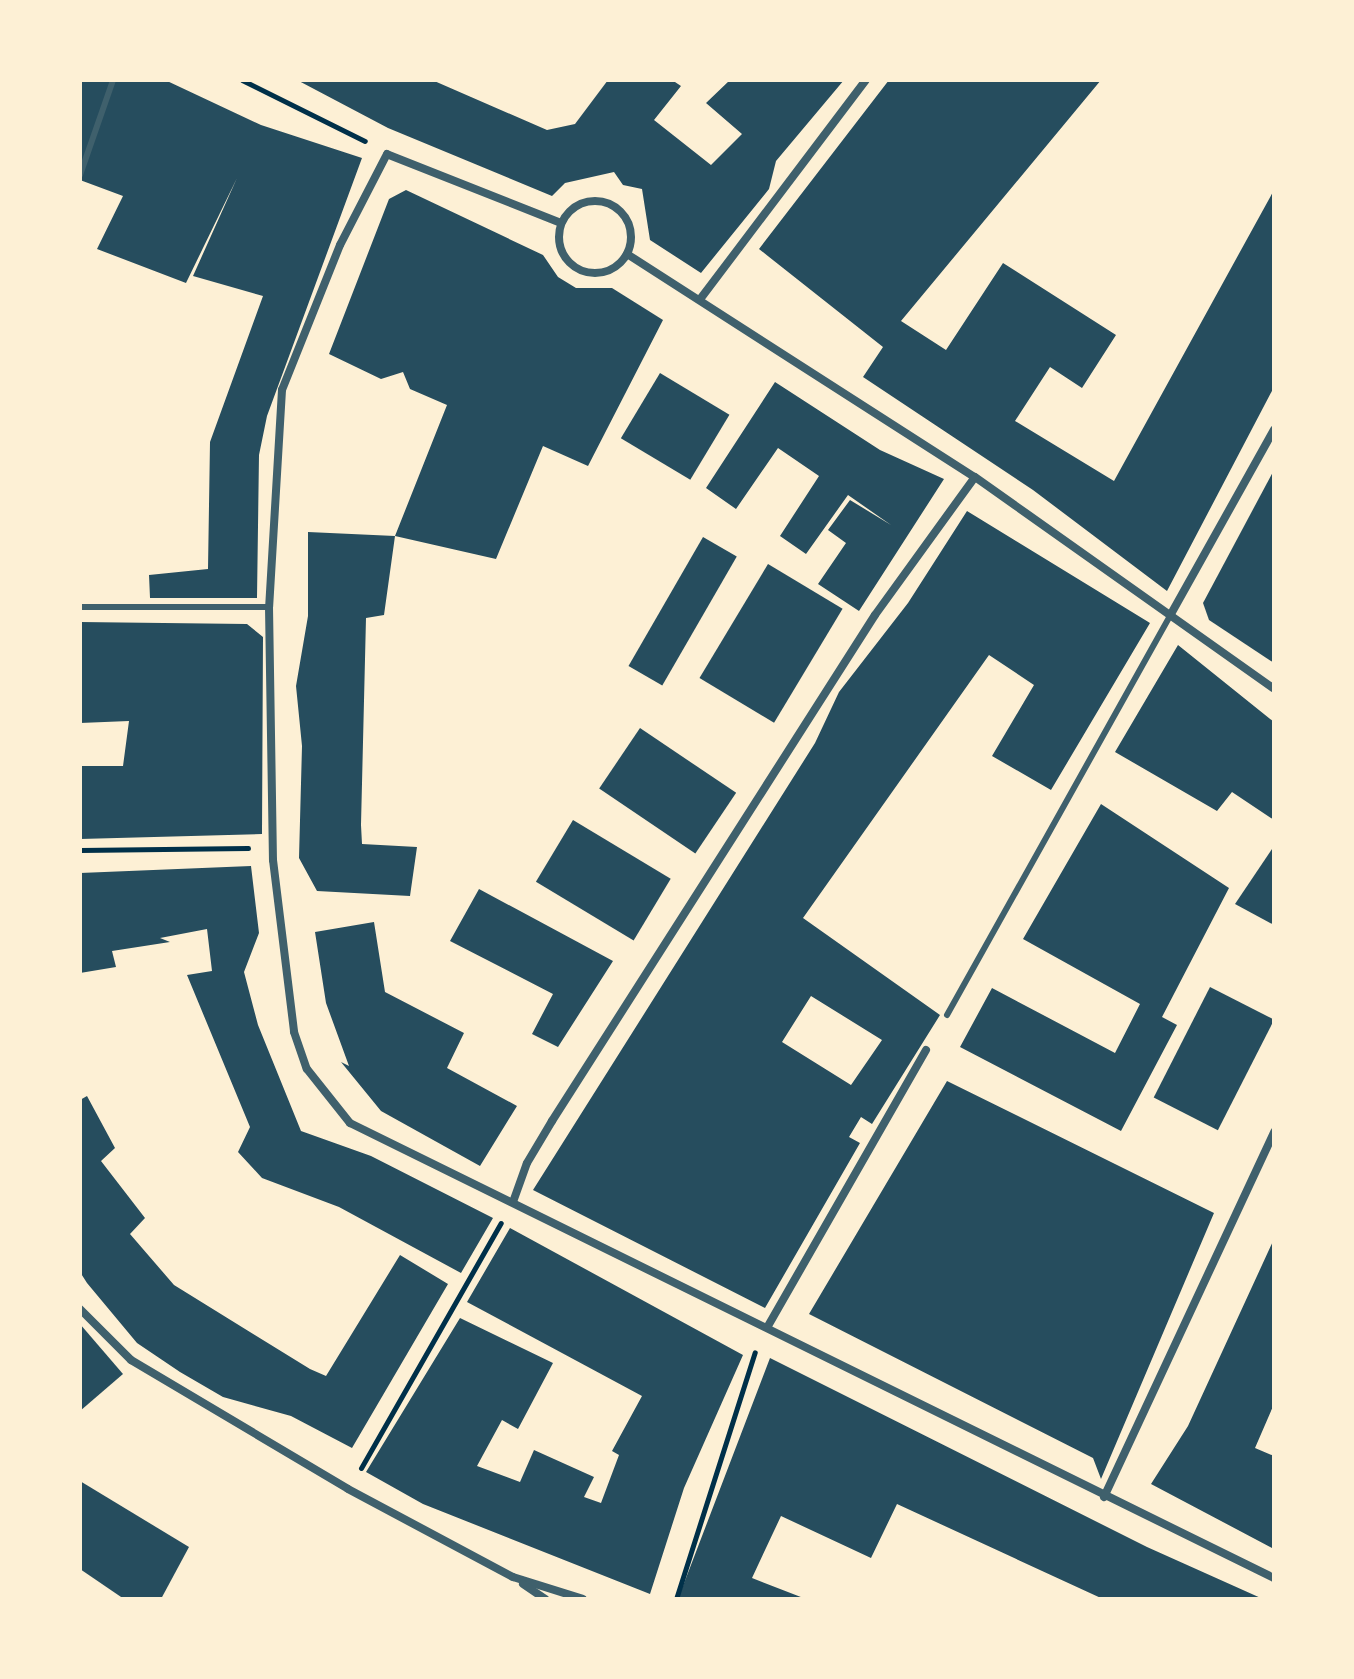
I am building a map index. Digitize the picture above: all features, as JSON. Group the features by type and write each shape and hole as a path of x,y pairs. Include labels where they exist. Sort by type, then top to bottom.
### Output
{"street":[{"path":"701,298 866,80"},
{"path":"561,223 387,154 340,245 282,390 269,607 273,847 294,1032 307,1069 350,1123 768,1326 1104,1497 1274,1578"},
{"path":"582,203 611,204 629,226 627,254 607,271 580,270 561,250 561,223 582,203"},
{"path":"627,254 701,298 975,477 1274,689"},
{"path":"1171,614 1274,430"},
{"path":"513,1202 527,1163 552,1121 875,615 975,477"},
{"path":"768,1326 926,1050"},
{"path":"1104,1497 1274,1132"},
{"path":"80,1309 131,1360 348,1489 513,1577 545,1599"},
{"path":"513,1577 583,1599"}],"lane":[{"path":"80,175 113,80"},
{"path":"80,607 269,607"},
{"path":"947,1015 1171,614"}],"path":[{"path":"242,80 387,154"},
{"path":"80,850 273,847"},
{"path":"348,1489 513,1202"},
{"path":"676,1599 768,1326"}],"building":[{"path":"80,80 165,80 261,125 362,158 267,416 259,455 257,598 150,598 149,575 208,569 210,442 263,296 193,276 237,178 186,283 97,249 123,196 80,180"},
{"path":"297,80 432,80 547,130 575,124 608,80 672,80 681,86 654,120 711,165 742,134 706,103 730,80 844,80 776,161 769,189 701,273 650,240 642,189 623,185 614,172 565,183 552,196 388,128"},
{"path":"889,80 1101,80 901,321 946,350 1003,263 1116,335 1082,388 1050,367 1015,421 1114,481 1274,190 1274,387 1167,591 1033,490 863,377 883,347 759,249"},
{"path":"406,190 543,255 558,277 576,288 612,288 663,320 588,466 543,446 496,559 395,536 447,405 410,389 403,372 381,379 329,354 389,199"},
{"path":"660,373 729,415 690,480 621,438"},
{"path":"775,382 880,450 944,479 859,611 818,584 846,543 828,530 850,500 891,525 848,495 806,554 780,536 819,476 778,448 736,509 706,488"},
{"path":"1274,470 1274,663 1209,620 1203,603"},
{"path":"967,511 1150,623 1051,790 992,756 1034,685 989,655 803,918 940,1015 872,1124 861,1117 849,1137 860,1143 765,1308 533,1190 815,743 839,692 908,603","holes":["811,996 882,1040 851,1085 782,1042"]},
{"path":"308,532 395,536 384,615 366,618 361,825 362,844 417,847 410,896 317,891 299,858 302,746 296,686 308,616"},
{"path":"703,537 737,556 662,686 628,666"},
{"path":"768,564 843,609 774,723 699,678"},
{"path":"80,622 247,624 263,637 262,834 80,839 80,766 123,766 129,721 80,723"},
{"path":"1178,645 1274,722 1274,820 1232,792 1217,811 1115,752"},
{"path":"640,728 736,793 695,853 599,789"},
{"path":"1101,804 1229,888 1162,1017 1177,1025 1121,1131 960,1047 992,988 1115,1053 1140,1004 1023,939"},
{"path":"573,820 671,879 634,940 536,882"},
{"path":"1274,846 1274,925 1235,904"},
{"path":"251,866 259,933 244,972 258,1025 301,1131 371,1156 493,1218 461,1273 339,1207 262,1178 238,1152 250,1127 187,975 212,971 207,929 160,938 170,942 112,951 116,967 80,973 80,873"},
{"path":"479,889 613,961 558,1047 532,1034 553,994 450,941"},
{"path":"374,922 385,992 464,1033 447,1068 517,1106 480,1166 381,1111 341,1062 349,1066 326,1003 315,932"},
{"path":"1210,987 1274,1020 1218,1130 1154,1097"},
{"path":"947,1081 1214,1213 1101,1479 1093,1458 809,1314"},
{"path":"87,1096 115,1148 101,1161 145,1218 130,1234 174,1285 310,1369 326,1376 400,1255 448,1284 352,1448 291,1416 223,1397 180,1372 137,1343 87,1283 80,1272 80,1100"},
{"path":"510,1228 743,1355 684,1488 650,1594 423,1504 366,1472 460,1318 553,1363 518,1429 502,1420 477,1466 520,1482 534,1450 594,1477 584,1497 601,1503 619,1455 612,1451 642,1396 467,1302"},
{"path":"1274,1239 1274,1404 1255,1448 1274,1456 1274,1549 1151,1484 1188,1426"},
{"path":"80,1324 123,1374 80,1411"},
{"path":"770,1358 1147,1547 1263,1599 1103,1599 897,1504 871,1558 781,1516 752,1578 806,1599 678,1599"},
{"path":"80,1481 189,1547 161,1599 124,1599 80,1569"}]}
